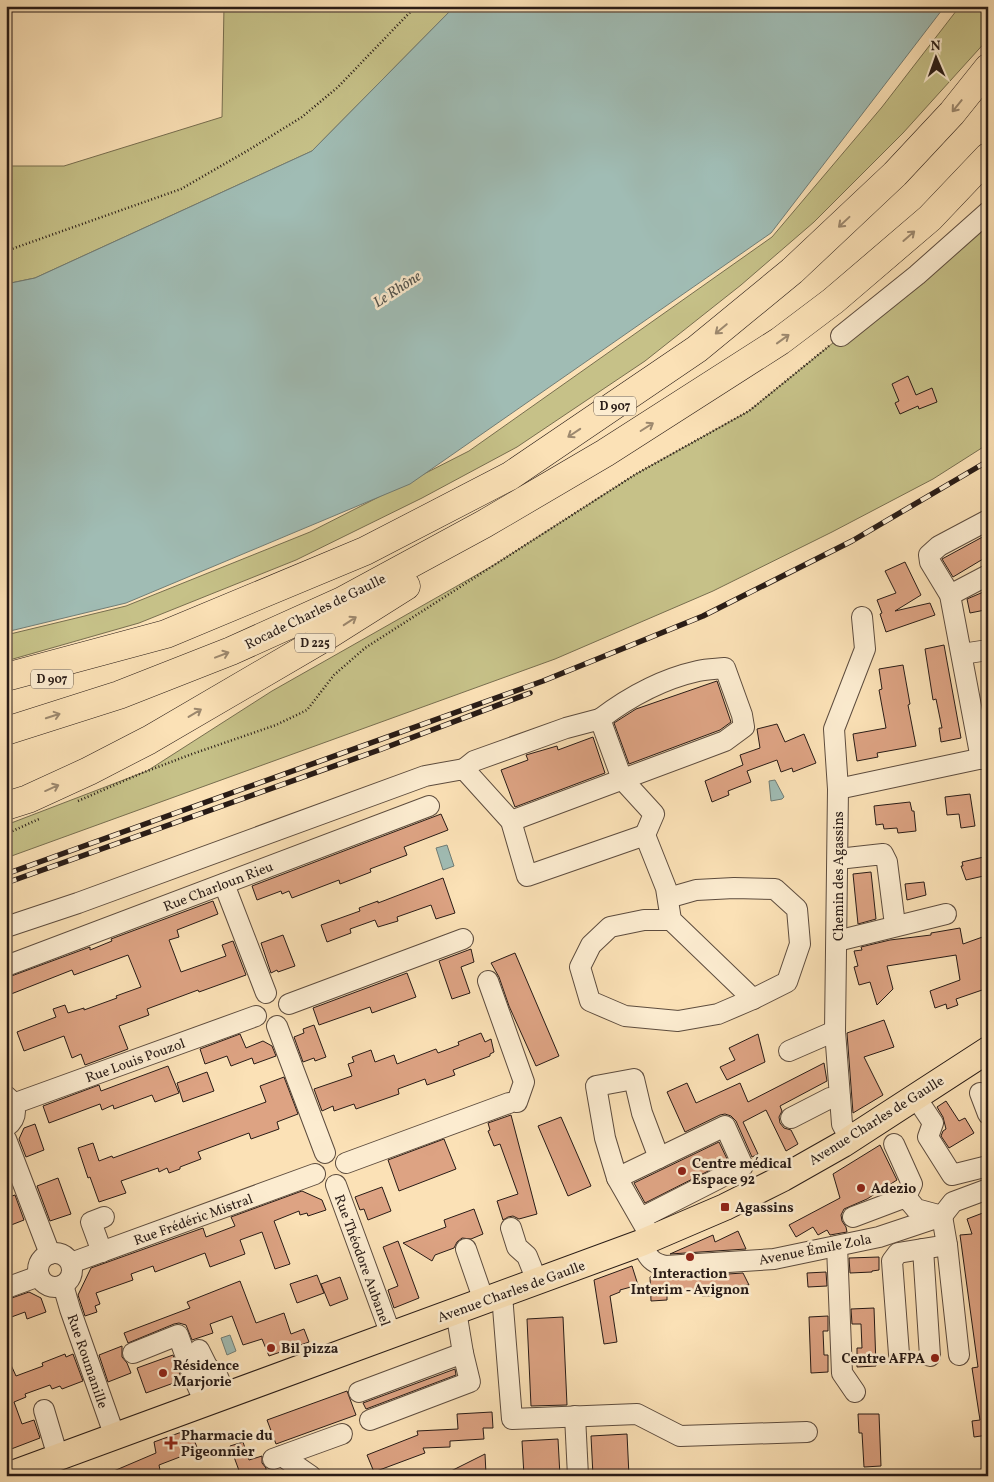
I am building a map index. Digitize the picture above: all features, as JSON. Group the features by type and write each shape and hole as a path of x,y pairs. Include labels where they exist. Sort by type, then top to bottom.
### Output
{"highway":[{"name":"D 907","path":"6,695 97,663 364,551 510,476 697,349 792,271 895,174 952,113 988,68"},
{"name":"D 907","path":"605,453 740,368 833,301 930,218 988,156"},
{"name":"Rocade Charles de Gaulle","path":"6,731 119,695 222,655 342,601 484,524 605,453"},
{"name":"D 225","path":"6,806 28,799 149,740 322,639 593,473 605,453"},
{"path":"6,677 166,634"}],"main road":[{"name":"Avenue Charles de Gaulle","path":"7,1476 46,1465 115,1436 456,1312 537,1281 645,1233 754,1194 850,1139 988,1050"}],"street":[{"path":"841,336 917,276 988,212"},
{"path":"838,789 984,758 950,595 930,562 929,555 939,546 988,520"},
{"path":"950,595 988,575"},
{"name":"Chemin des Agassins","path":"850,1139 842,1124 835,1031 838,789 834,729 865,649 862,617"},
{"path":"962,654 988,650"},
{"path":"6,927 88,900 426,776 464,769 474,761 566,728 600,720 619,705 656,685 699,671 725,668 742,715 744,727 725,741 511,821"},
{"path":"600,720 622,779 654,814 645,835 666,888 671,920 753,1000"},
{"path":"464,769 511,821 527,876 645,835"},
{"name":"Rue Charloun Rieu","path":"6,966 430,806"},
{"path":"838,859 882,854 887,862 894,917"},
{"path":"224,884 266,993"},
{"path":"668,898 696,890 734,888 775,889 796,909 800,944 786,982 753,1000 718,1014 678,1021 625,1016 590,1001 580,967 591,945 610,927 644,920 671,920"},
{"path":"837,941 946,914"},
{"path":"289,1004 463,939"},
{"path":"346,1164 513,1102 524,1082 488,981"},
{"path":"266,993 280,994 289,1004 289,1015 278,1026 272,1027 262,1024 256,1016 256,1002 266,993"},
{"name":"Rue Louis Pouzol","path":"10,1100 256,1016"},
{"path":"278,1026 325,1153"},
{"path":"789,1051 835,1031"},
{"name":"Avenue Émile Zola","path":"659,1158 642,1114 634,1079 596,1086 605,1138 617,1178 645,1233 651,1260 666,1266 774,1259 879,1237 942,1216 953,1202 988,1189"},
{"path":"980,1093 988,1114"},
{"path":"790,1118 830,1098 840,1096"},
{"path":"915,1096 932,1123 928,1137 952,1175 988,1166"},
{"path":"6,1127 14,1119 15,1108 10,1100"},
{"path":"617,1178 725,1126 744,1166 645,1233"},
{"path":"6,1139 50,1254"},
{"path":"854,1217 906,1197 912,1184 894,1144"},
{"path":"325,1153 342,1156 346,1164 346,1177 336,1185 323,1184 315,1174 316,1161 325,1153"},
{"name":"Rue Frédéric Mistral","path":"71,1263 315,1174"},
{"name":"Rue Théodore Aubanel","path":"336,1185 391,1335"},
{"path":"906,1197 916,1209 942,1216 960,1355"},
{"path":"102,1252 91,1222 104,1217"},
{"path":"510,1228 517,1247 527,1256 537,1281"},
{"path":"899,1354 892,1261 898,1253 946,1245"},
{"path":"837,1246 842,1373 855,1392"},
{"path":"466,1249 493,1298 512,1419 637,1414 680,1436 807,1432"},
{"path":"923,1249 930,1356"},
{"path":"50,1254 60,1254 69,1259 71,1263 70,1278 63,1285 49,1286 42,1280 38,1272 40,1263 50,1254"},
{"path":"6,1288 40,1276"},
{"name":"Rue Roumanille","path":"63,1285 115,1436"},
{"path":"370,1420 470,1382 456,1312"},
{"path":"133,1353 178,1336 193,1376 215,1399"},
{"path":"199,1350 207,1366 218,1377 215,1399"},
{"path":"359,1392 463,1353"},
{"path":"44,1410 46,1465"},
{"path":"575,1416 578,1476"},
{"path":"311,1476 277,1458 342,1434"}],"path":[{"path":"6,252 181,188 247,151 302,116 338,87 416,6"},
{"path":"70,804 192,754 276,726 307,710 334,675 365,648 636,474 749,411 841,336"},
{"path":"6,834 45,816"}],"shaded area":[{"path":"224,6 455,6 312,151 35,278 6,284 6,166 64,166 222,117"},
{"path":"960,6 988,6 988,39 903,133 814,222 741,285 645,361 517,447 422,498 296,560 139,623 6,661 6,635 126,606 310,532 469,451 772,237 882,107"},
{"path":"988,218 988,444 933,479 832,532 713,591 555,659 6,858 6,825 147,771 272,691 494,565 636,474 749,411 860,321 900,301 966,243"}],"water":[{"name":"Le Rhône","path":"455,6 945,6 771,233 410,484 126,603 6,632 6,284 35,278 312,151"},
{"path":"775,780 784,797 771,801 769,781"},
{"path":"447,845 454,866 443,870 436,848"},
{"path":"230,1335 236,1351 227,1355 221,1338"}],"building":[{"path":"908,376 916,395 932,388 937,402 919,409 918,406 900,414 895,403 899,401 892,384"},
{"path":"988,534 988,556 953,577 942,559"},
{"path":"905,562 921,595 895,611 930,603 935,615 886,632 877,600 896,593 885,571"},
{"path":"988,590 988,606 985,607 985,610 970,613 967,599"},
{"path":"944,645 961,738 941,742 939,728 942,728 936,699 933,700 925,649"},
{"path":"903,665 916,746 877,753 878,757 857,761 853,734 886,728 879,690 882,689 879,669"},
{"path":"717,681 731,722 720,730 629,764 614,723 636,709"},
{"path":"777,724 785,742 804,734 816,763 793,772 792,768 781,772 777,760 747,771 751,782 728,791 729,795 712,802 705,781 743,765 740,755 760,748 757,729"},
{"path":"593,737 605,773 515,807 501,770 528,760 526,755 557,746 558,750"},
{"path":"970,794 975,826 961,828 959,814 947,815 945,797"},
{"path":"910,802 912,811 914,811 916,831 898,833 897,828 884,829 883,824 876,825 874,806"},
{"path":"441,814 448,830 404,847 407,855 370,869 371,872 340,884 339,880 292,898 289,891 282,894 281,891 257,900 252,886"},
{"path":"988,856 988,875 966,880 961,866 963,866 962,862"},
{"path":"871,872 876,919 858,924 853,874"},
{"path":"443,878 455,913 436,919 431,905 397,917 398,921 378,927 375,920 350,929 351,933 327,942 321,925 360,911 359,908 378,901 378,903"},
{"path":"924,882 926,895 907,900 905,884"},
{"path":"213,901 218,914 177,930 179,937 169,940 181,972 226,956 222,945 233,941 246,975 147,1009 149,1015 119,1026 128,1049 85,1065 81,1054 72,1058 64,1036 24,1051 17,1032 56,1017 53,1009 65,1005 68,1013 84,1008 84,1010 141,987 128,955 74,975 72,970 6,996 6,978 90,947 90,950 112,941 111,939"},
{"path":"960,928 963,944 988,935 988,988 956,999 958,1005 947,1009 946,1004 935,1008 930,991 960,980 956,955 887,966 893,989 877,1005 870,982 859,985 854,967 858,966 854,951 862,950 861,947"},
{"path":"283,935 295,966 271,973 261,943"},
{"path":"471,949 474,962 461,967 470,993 452,999 439,961"},
{"path":"515,953 559,1056 536,1066 509,1006 499,977 491,963"},
{"path":"407,973 416,997 372,1013 370,1007 319,1025 313,1008"},
{"path":"884,1020 894,1047 864,1057 883,1095 853,1113 847,1033"},
{"path":"314,1025 326,1057 315,1061 314,1058 303,1062 294,1037 304,1033 303,1029"},
{"path":"481,1033 485,1042 491,1039 494,1052 490,1056 453,1070 455,1075 427,1085 425,1079 398,1089 399,1094 356,1109 354,1104 334,1111 333,1106 322,1111 314,1089 352,1076 348,1064 354,1062 352,1057 371,1050 375,1062 394,1055 397,1064 436,1049 438,1053 459,1045 458,1042"},
{"path":"240,1034 246,1048 263,1041 272,1046 276,1056 254,1064 252,1058 231,1066 227,1056 205,1064 200,1049"},
{"path":"758,1034 765,1062 727,1080 720,1067 735,1060 729,1048"},
{"path":"824,1063 827,1081 780,1106 782,1111 779,1117 780,1123 784,1128 791,1130 798,1144 786,1151 766,1110 743,1122 758,1154 752,1157 736,1121 731,1116 720,1115 685,1132 667,1092 687,1083 696,1103 740,1083 748,1102"},
{"path":"168,1066 179,1093 155,1102 152,1095 114,1109 113,1105 102,1110 100,1104 49,1123 43,1106 99,1085 101,1091"},
{"path":"207,1072 214,1091 183,1102 177,1083"},
{"path":"284,1077 298,1114 277,1122 279,1129 251,1139 249,1133 198,1152 201,1159 169,1173 167,1168 159,1172 158,1168 121,1181 126,1193 99,1202 90,1177 88,1178 78,1148 93,1143 99,1161 112,1156 113,1158 266,1102 260,1086"},
{"path":"946,1101 959,1121 965,1118 974,1133 949,1148 941,1136 946,1129 943,1117 937,1107"},
{"path":"511,1115 537,1214 519,1219 513,1216 503,1220 497,1201 518,1194 500,1144 494,1146 488,1131 490,1130 488,1123"},
{"path":"561,1117 591,1186 568,1196 538,1126"},
{"path":"35,1124 44,1150 26,1157 19,1139 24,1128"},
{"path":"444,1139 456,1169 399,1191 388,1160"},
{"path":"719,1142 728,1161 645,1203 634,1183"},
{"name":"Adezio","path":"880,1145 897,1180 867,1199 844,1209 841,1215 847,1232 830,1235 827,1230 818,1235 813,1227 796,1237 789,1225 840,1198 833,1174"},
{"path":"58,1178 71,1214 50,1221 37,1186"},
{"path":"382,1187 391,1211 368,1220 364,1209 360,1210 355,1197"},
{"path":"302,1191 322,1200 326,1210 308,1216 307,1213 300,1215 299,1211 274,1221 290,1264 275,1269 262,1232 240,1240 245,1254 210,1267 205,1253 155,1272 153,1266 131,1274 133,1280 96,1293 100,1304 95,1306 97,1312 85,1316 78,1295 91,1268 203,1228 206,1237 235,1226 231,1217"},
{"path":"15,1195 24,1220 6,1227 6,1198"},
{"path":"474,1209 483,1234 471,1239 462,1238 454,1248 435,1255 432,1261 403,1243 446,1227 444,1220"},
{"path":"988,1211 988,1271 986,1272 988,1283 988,1435 974,1437 972,1421 980,1420 972,1368 978,1367 960,1235 972,1234 967,1219"},
{"path":"738,1231 746,1249 670,1254 713,1235 715,1242"},
{"path":"398,1241 419,1298 394,1308 388,1290 398,1286 383,1247"},
{"path":"879,1257 879,1270 850,1273 849,1258"},
{"path":"632,1266 638,1285 620,1290 620,1292 610,1296 617,1342 604,1344 594,1280"},
{"path":"826,1272 827,1286 808,1287 807,1273"},
{"path":"743,1273 749,1285 736,1286 736,1292 728,1292 728,1295 702,1296 702,1290 667,1292 667,1300 651,1301 650,1277 655,1275 667,1278"},
{"path":"317,1275 324,1293 297,1303 290,1284"},
{"path":"340,1277 348,1299 330,1306 321,1284"},
{"path":"240,1281 256,1323 284,1313 291,1334 304,1329 309,1342 269,1356 262,1339 243,1345 232,1316 210,1324 213,1333 192,1340 186,1325 179,1323 128,1343 124,1333 190,1308 187,1302"},
{"path":"29,1292 41,1298 46,1312 27,1319 25,1312 6,1319 6,1300"},
{"path":"874,1308 876,1366 857,1367 857,1348 862,1348 861,1324 852,1324 851,1309"},
{"path":"828,1316 828,1331 823,1331 824,1355 828,1355 828,1372 811,1373 809,1317"},
{"path":"563,1317 567,1405 531,1406 527,1319"},
{"path":"122,1346 122,1357 131,1373 108,1382 99,1355"},
{"path":"6,1354 16,1376 43,1366 42,1363 65,1354 66,1357 73,1354 83,1381 62,1389 60,1386 52,1389 50,1385 25,1394 26,1397 14,1402 22,1424 34,1420 40,1438 6,1451"},
{"name":"Résidence Marjorie","path":"173,1355 182,1380 146,1393 137,1368"},
{"path":"455,1369 456,1375 366,1409 363,1403"},
{"path":"347,1391 356,1415 276,1444 267,1420"},
{"path":"492,1412 493,1428 483,1428 484,1439 450,1441 450,1447 423,1448 425,1453 374,1472 367,1455 418,1435 417,1431 458,1429 457,1414"},
{"path":"858,1414 879,1414 881,1466 864,1467 862,1433 859,1433"},
{"path":"190,1429 198,1450 159,1465 160,1470 140,1476 102,1476 156,1453 154,1442"},
{"path":"627,1434 629,1476 593,1476 591,1436"},
{"path":"558,1439 560,1476 524,1476 522,1441"},
{"path":"243,1442 249,1460 262,1456 262,1463 266,1468 266,1476 241,1476 230,1446"},
{"path":"485,1454 486,1474 479,1474 479,1476 441,1476"}],"railway":[{"path":"6,874 543,681 703,616 852,541 988,461"},
{"path":"6,883 379,750 530,693"}],"place":[{"name":"Centre médical Espace 92","path":"682,1171"},
{"name":"Adezio","path":"861,1188"},
{"name":"Agassins","path":"725,1207"},
{"name":"Interaction Interim - Avignon","path":"690,1257"},
{"name":"Bil pizza","path":"271,1348"},
{"name":"Centre AFPA","path":"935,1358"},
{"name":"Résidence Marjorie","path":"163,1373"},
{"name":"Pharmacie du Pigeonnier","path":"171,1443"}]}
